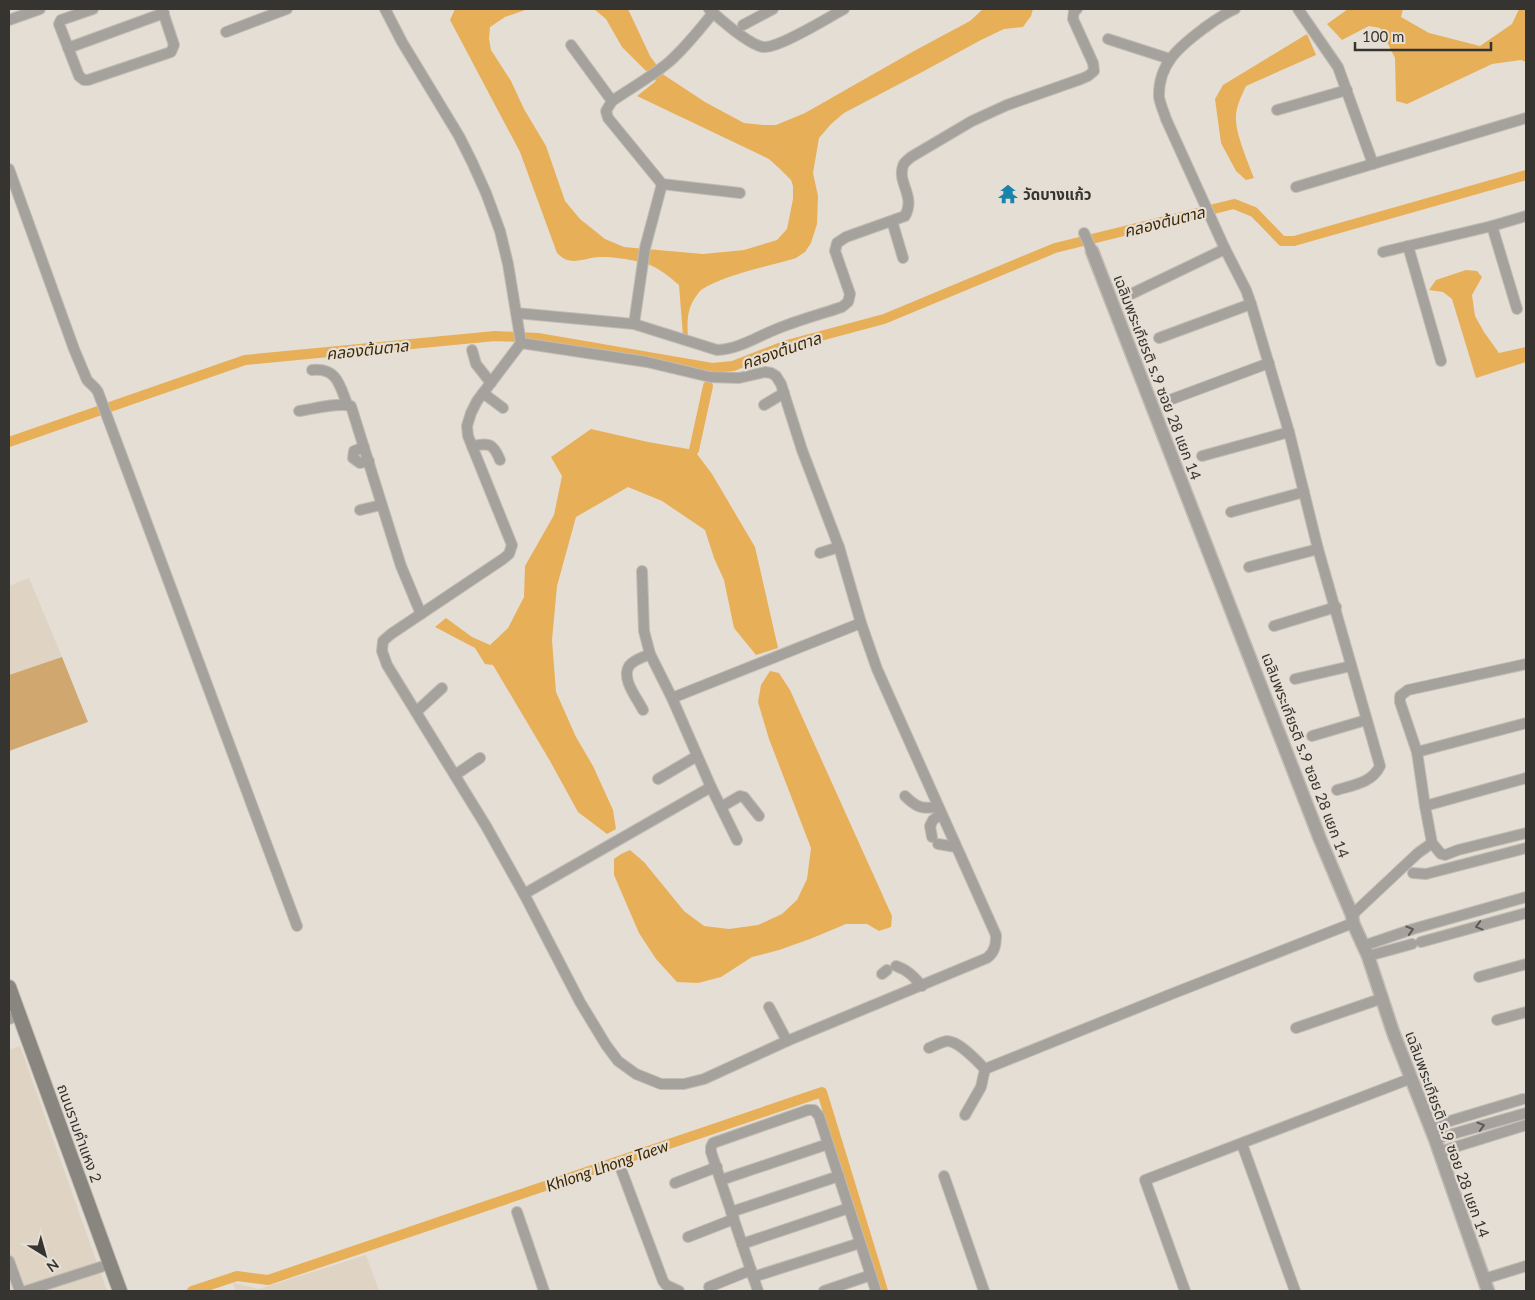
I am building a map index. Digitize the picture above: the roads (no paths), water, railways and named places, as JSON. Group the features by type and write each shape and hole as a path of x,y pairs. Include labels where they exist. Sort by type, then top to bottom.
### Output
{"main road":[{"name":"ถนนรามคำแหง 2","path":"9,987 14,1017 120,1291"}],"street":[{"path":"9,20 40,9"},
{"path":"68,48 163,11 174,45 171,52 84,80 79,76 59,26 59,21 93,9"},
{"path":"226,32 287,9"},
{"path":"385,9 402,42 472,162 500,231 508,264 521,340 470,413 467,426 468,436 512,545 509,554 503,560 383,641 382,651 387,665 486,826 580,1002 606,1045 618,1061 636,1074 661,1084 684,1084 704,1079 787,1041 987,958 993,953 996,935 877,668 861,623 839,547 802,450 781,384 776,376 765,372 739,378 710,377 647,362 521,340"},
{"path":"743,25 773,9"},
{"path":"740,193 662,184 608,118 606,111 612,101 671,60 686,45 711,11 754,44 765,47 779,44 844,9"},
{"path":"517,317 634,324 717,350 728,349 779,328 842,307 848,302 850,294 834,252 837,242 905,216 910,202 902,173 903,164 911,157 972,121 998,109 1081,79 1094,71 1093,63 1073,19 1074,11 1077,9"},
{"path":"1236,9 1225,13 1177,50 1170,59 1162,78 1159,98 1166,119 1251,304 1380,766 1370,779 1337,790"},
{"path":"1298,9 1338,67 1373,164"},
{"path":"1108,39 1170,59"},
{"path":"571,45 612,101"},
{"path":"1277,110 1347,90"},
{"path":"1296,187 1526,118"},
{"path":"9,169 74,349 87,380 98,392 297,926"},
{"path":"634,324 645,248 662,184"},
{"path":"1383,252 1526,216"},
{"path":"892,221 903,258"},
{"path":"1492,226 1517,309"},
{"name":"เฉลิมพระเกียรติ ร.9 ซอย 28 แยก 14","path":"1084,233 1320,839 1366,951 1393,1032 1435,1140 1485,1287"},
{"path":"1408,246 1442,361"},
{"path":"1127,296 1225,249"},
{"path":"1159,338 1251,304"},
{"path":"472,350 476,364 491,383"},
{"path":"1167,401 1269,363"},
{"path":"312,370 326,370 334,375 347,404 351,406 401,566 421,614"},
{"path":"483,393 503,408"},
{"path":"764,405 784,393"},
{"path":"299,412 347,404"},
{"path":"1202,456 1288,432"},
{"path":"472,446 490,445 496,450 500,460"},
{"path":"1231,512 1304,492"},
{"path":"360,510 381,505"},
{"path":"820,553 839,547"},
{"path":"1249,567 1318,549"},
{"path":"642,571 644,631 650,654 737,840"},
{"path":"1274,626 1336,607"},
{"path":"672,698 861,623"},
{"path":"643,710 628,681 627,672 630,665 635,661 650,654"},
{"path":"1526,664 1408,690 1400,696 1400,702 1417,752 1432,843 1441,854 1445,855 1526,833"},
{"path":"1295,679 1351,666"},
{"path":"416,712 442,688"},
{"path":"1312,736 1366,720"},
{"path":"1417,752 1526,723"},
{"path":"658,779 697,756"},
{"path":"455,775 480,758"},
{"path":"1425,806 1526,778"},
{"path":"524,894 711,787"},
{"path":"721,807 740,796 744,797 759,816"},
{"path":"906,796 913,804 920,808 940,811"},
{"path":"940,811 930,826 935,841 956,847"},
{"path":"985,1069 1352,919 1418,853 1432,843"},
{"path":"1413,873 1426,874 1526,848"},
{"path":"1366,951 1413,929 1526,897"},
{"path":"1509,902 1513,917"},
{"path":"1366,951 1416,943 1526,914"},
{"path":"1479,977 1526,964"},
{"path":"888,970 911,973 922,986"},
{"path":"1296,1028 1383,998"},
{"path":"769,1007 787,1041"},
{"path":"1497,1020 1526,1012"},
{"path":"929,1048 949,1041 960,1047 985,1069"},
{"path":"966,1115 981,1087 985,1069"},
{"path":"1185,1291 1145,1180 1412,1078"},
{"path":"1430,1127 1523,1099"},
{"path":"758,1291 711,1152 711,1147 713,1142 808,1110 814,1110 819,1116 876,1291"},
{"path":"1435,1140 1526,1113"},
{"path":"1439,1152 1526,1125"},
{"path":"721,1180 828,1144"},
{"path":"1242,1144 1295,1291"},
{"path":"675,1182 717,1167"},
{"path":"621,1168 664,1281 679,1291"},
{"path":"688,1236 733,1216 839,1176"},
{"path":"944,1176 984,1291"},
{"path":"742,1244 849,1208"},
{"path":"517,1212 544,1291"},
{"path":"709,1287 860,1242"},
{"path":"9,1261 20,1291"},
{"path":"26,1291 110,1264"},
{"path":"1485,1287 1526,1266"},
{"path":"824,1291 871,1275"}],"waterway":[{"name":"คลองต้นตาล","path":"9,442 245,360 495,336 538,338 712,368 733,366 787,345 884,319 1055,248 1234,204 1254,212 1282,241 1294,241 1526,175"},
{"path":"694,450 708,386"},
{"name":"Khlong Lhong Taew","path":"192,1291 237,1276 268,1280 822,1092 883,1291"}],"place":[{"name":"วัดบางแก้ว","path":"1008,194"}]}
